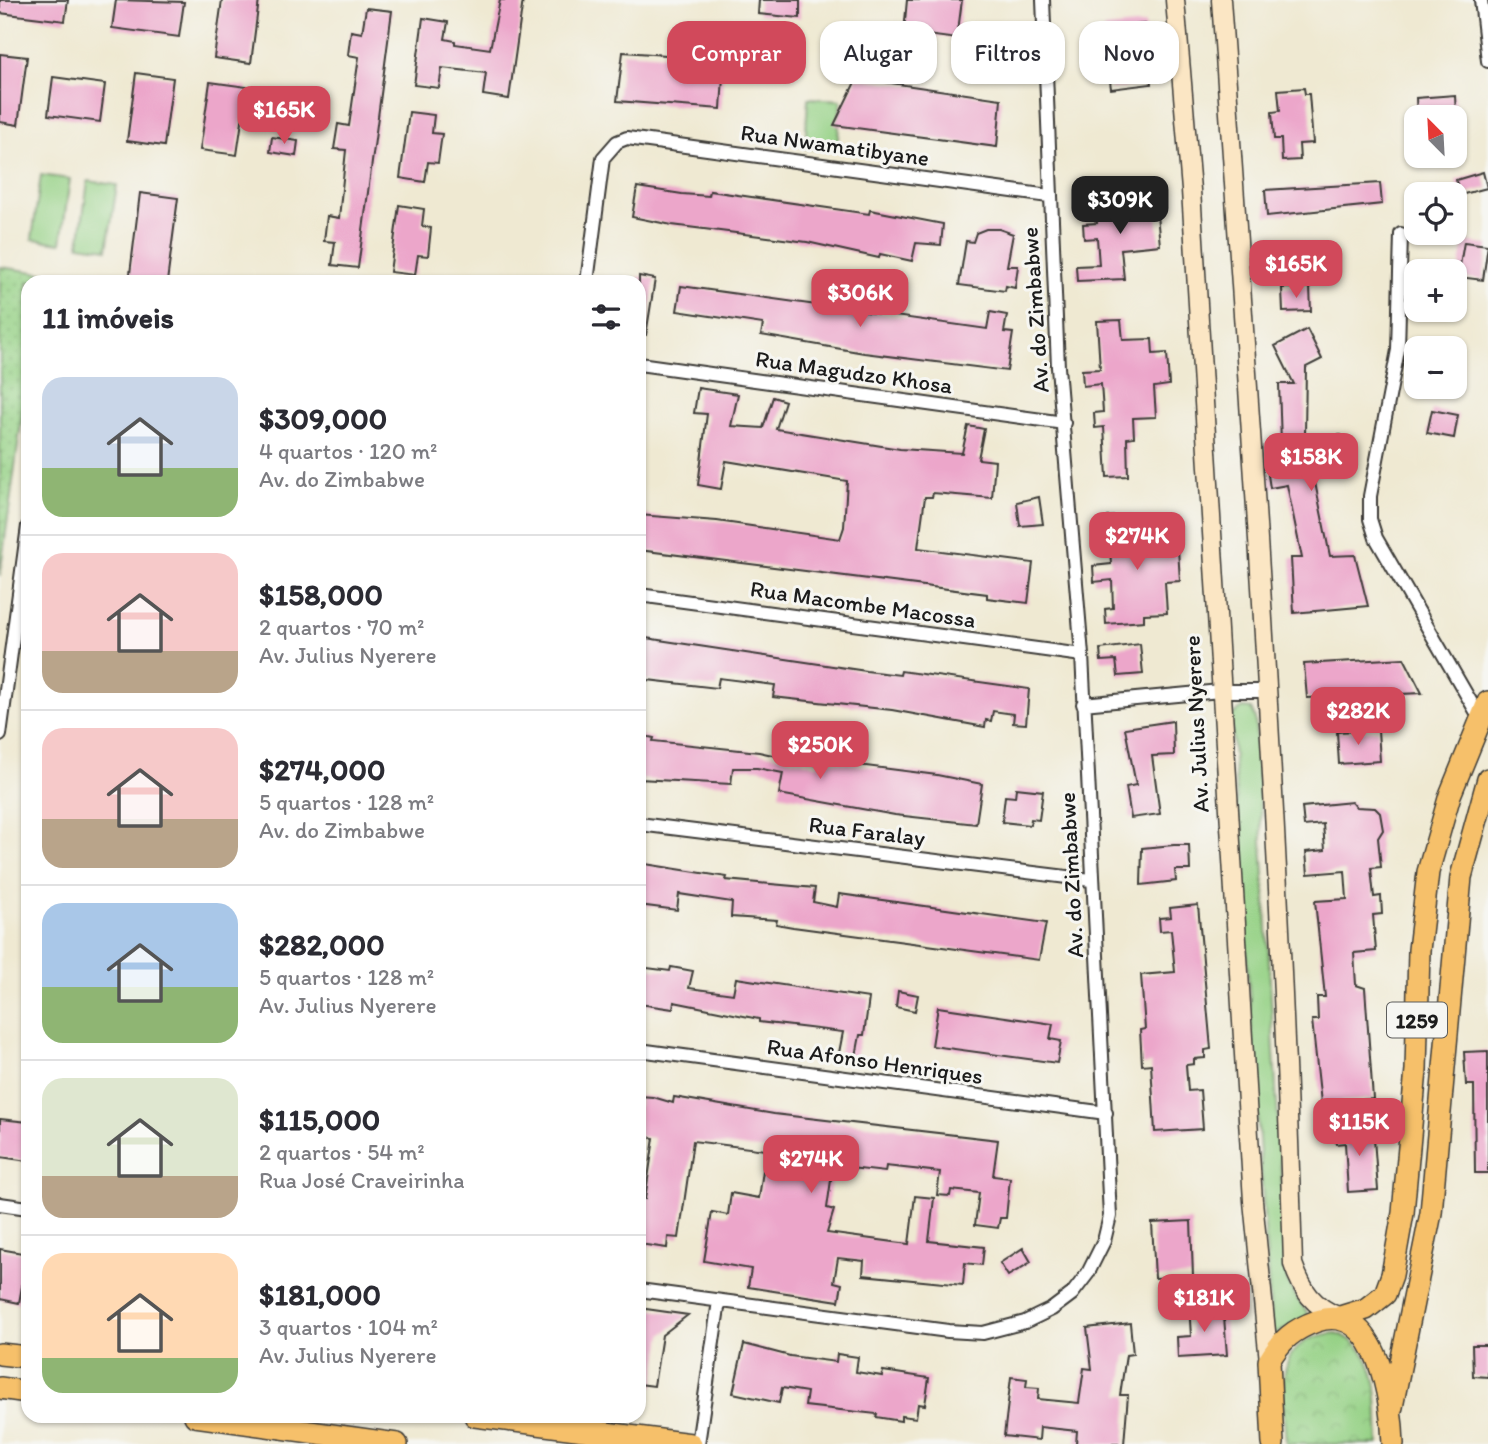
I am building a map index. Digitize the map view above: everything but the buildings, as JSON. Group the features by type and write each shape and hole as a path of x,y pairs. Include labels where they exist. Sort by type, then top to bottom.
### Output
{"main road":[{"name":"Av. Julius Nyerere","path":"1175,0 1191,190 1253,1201 1269,1361 1273,1444"},
{"path":"1221,0 1285,1012 1293,1264 1301,1287 1317,1305 1361,1331 1370,1345 1392,1407"},
{"name":"1259","path":"1340,1317 1366,1309 1385,1294 1392,1275 1403,1213 1415,1083 1419,950 1428,872 1450,795 1484,710"},
{"path":"1393,1444 1392,1407 1431,1213 1461,877 1488,779"},
{"path":"1269,1361 1292,1332 1328,1318 1340,1317"},
{"path":"0,1354 21,1356"},
{"path":"0,1388 21,1391"},
{"path":"246,1423 397,1444"},
{"path":"529,1423 691,1444"}],"street":[{"name":"Av. do Zimbabwe","path":"646,1291 947,1331 983,1333 1025,1322 1052,1309 1072,1294 1088,1273 1104,1241 1110,1216 1106,1113 1091,880 1082,655 1049,196 1043,0"},
{"path":"1481,0 1488,61"},
{"name":"Rua Nwamatibyane","path":"588,275 603,158 617,142 627,138 1049,196"},
{"path":"1401,234 1398,350 1370,496 1370,519 1377,538 1484,710"},
{"name":"Rua Magudzo Khosa","path":"646,365 1064,423"},
{"path":"0,735 21,578"},
{"name":"Rua Macombe Macossa","path":"646,595 1082,655"},
{"path":"1083,704 1220,691 1265,691"},
{"name":"Rua Faralay","path":"646,825 1091,880"},
{"name":"Rua Afonso Henriques","path":"646,1051 1106,1113"},
{"path":"0,1204 21,1207"},
{"path":"698,1444 719,1301"}],"green space":[{"path":"808,98 841,100 837,150 805,148"},
{"path":"41,175 70,179 61,243 32,239"},
{"path":"88,181 117,185 107,249 79,245"},
{"path":"0,267 42,273 21,275 21,423 0,576"},
{"path":"1243,708 1251,709 1255,718 1287,1280 1294,1295 1310,1316 1272,1336 1231,716"},
{"path":"1337,1333 1352,1341 1363,1352 1370,1365 1377,1395 1379,1444 1286,1444 1283,1388 1290,1357 1300,1345 1315,1337"}]}
